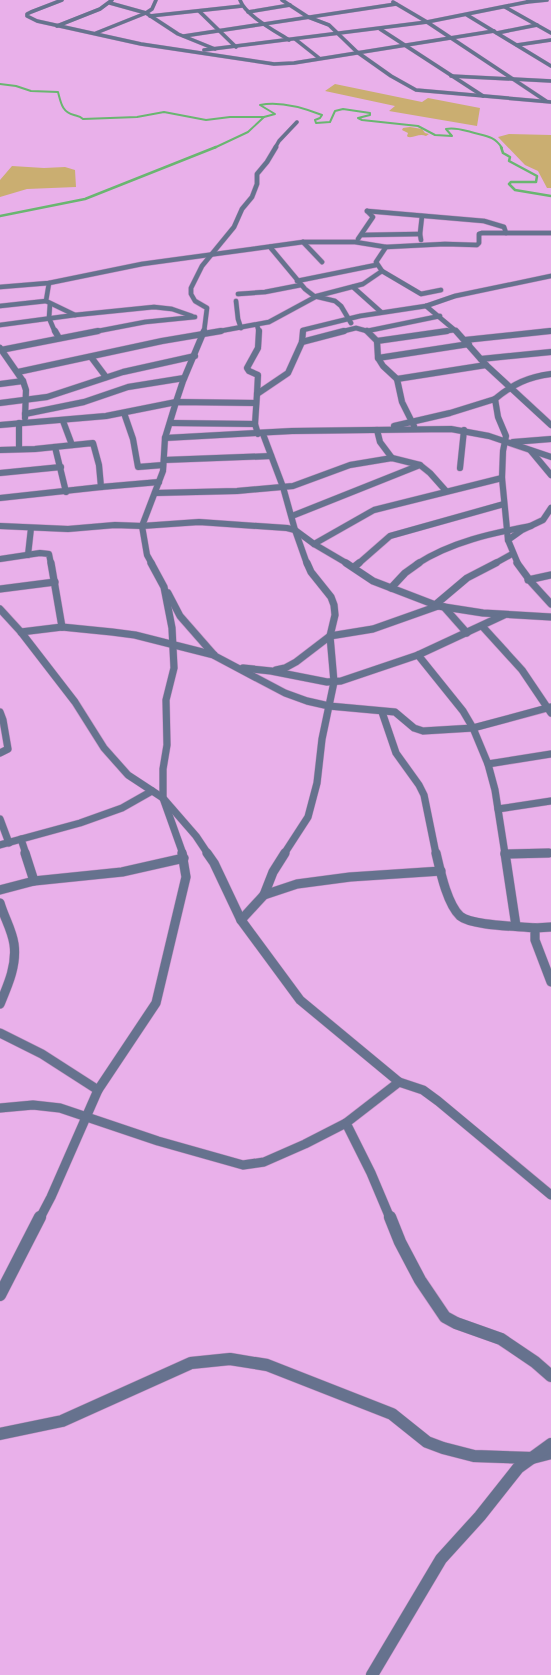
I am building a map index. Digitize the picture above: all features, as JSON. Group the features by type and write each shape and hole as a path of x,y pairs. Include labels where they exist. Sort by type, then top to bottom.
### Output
{"street":[{"path":"62,0 27,14 27,16 30,19 57,26 141,44 269,63 294,63 537,25"},
{"path":"94,33 146,13 152,9 156,0"},
{"path":"240,0 242,6 248,12 289,40"},
{"path":"282,0 308,18 326,23 357,52 391,76 416,90 485,97 549,101"},
{"path":"388,0 427,22 449,38 549,101"},
{"path":"187,51 236,47 427,22 528,1 547,0"},
{"path":"57,26 97,10 111,1 146,13 160,23 184,36 216,49"},
{"path":"184,36 396,4"},
{"path":"248,12 290,5"},
{"path":"150,16 242,6"},
{"path":"504,7 551,32"},
{"path":"199,11 236,47"},
{"path":"467,14 551,66"},
{"path":"380,28 450,76 485,97"},
{"path":"295,39 319,58"},
{"path":"517,45 551,40"},
{"path":"544,62 551,61"},
{"path":"450,76 551,82"},
{"path":"215,656 180,616 147,554 142,526 156,493 164,463 165,438 171,423 176,402 184,378 204,334 207,306 195,301 191,294 191,288 202,266 234,227 242,209 252,197 257,184 257,174 267,162 279,141 297,122"},
{"path":"355,242 362,235 373,217 367,211 492,222 504,227 506,233"},
{"path":"421,245 420,234 422,216"},
{"path":"0,287 49,283 142,264 303,242 355,242 386,247 478,244 479,234 482,233 551,234"},
{"path":"362,235 420,234"},
{"path":"303,242 322,262"},
{"path":"270,247 301,285 312,294 331,299 336,302 346,312 348,319 356,328"},
{"path":"376,264 386,247"},
{"path":"376,264 382,272 421,294 441,290"},
{"path":"297,281 376,264"},
{"path":"18,372 162,341 269,322 317,296 363,284 382,272"},
{"path":"257,394 288,373 302,342 304,330 381,312 426,306 455,296 551,276"},
{"path":"49,283 49,319 59,338"},
{"path":"238,294 265,292 301,285"},
{"path":"353,287 381,312"},
{"path":"236,301 241,328"},
{"path":"0,306 48,302 75,315"},
{"path":"426,306 440,316 455,330 486,365 509,387 533,406 551,425"},
{"path":"0,325 75,315 154,307 172,309 206,321"},
{"path":"302,342 356,328 367,331 440,316"},
{"path":"19,449 22,423 25,414 26,390 18,372 0,349 145,322 195,317"},
{"path":"242,920 264,895 273,872 308,817 317,783 322,739 334,682 330,636 335,615 334,605 331,597 311,572 294,530 292,516 283,487 271,456 255,424 258,374 249,371 247,368 258,350 260,336 257,325"},
{"path":"377,341 455,330"},
{"path":"367,331 377,341 378,358 383,366 397,379 402,402 415,429"},
{"path":"378,358 467,342 551,331"},
{"path":"481,359 551,352"},
{"path":"0,403 47,397 106,377 195,356"},
{"path":"91,357 106,377"},
{"path":"0,362 8,360"},
{"path":"397,379 486,365"},
{"path":"378,430 450,414 495,399 509,387 525,378 551,374"},
{"path":"25,414 84,402 128,387 184,378"},
{"path":"0,384 23,381"},
{"path":"495,399 498,417 508,442 503,451 502,478 508,540 512,554 520,570 551,604"},
{"path":"0,425 124,413 176,402 256,403"},
{"path":"124,413 133,439 138,467 219,456 271,456"},
{"path":"63,420 72,445"},
{"path":"171,423 255,424"},
{"path":"165,438 261,434 292,431 415,429 464,430 529,448 551,457"},
{"path":"378,430 380,442 392,458"},
{"path":"460,468 464,430"},
{"path":"508,442 551,439"},
{"path":"0,450 55,447 90,442 94,444 99,465 101,487"},
{"path":"55,447 66,492"},
{"path":"529,448 551,476"},
{"path":"156,493 237,491 293,486 350,465 392,458 420,466 430,473 446,491"},
{"path":"292,516 420,466"},
{"path":"0,473 61,467"},
{"path":"314,544 374,510 502,478"},
{"path":"0,498 159,482"},
{"path":"354,567 390,536 504,504"},
{"path":"508,540 522,530 543,520 551,508"},
{"path":"0,526 68,529 115,525 142,526 199,522 267,526 294,530 314,544 354,567 373,581 439,606 483,613 551,616"},
{"path":"391,588 415,565 427,557 471,540 507,530 531,526"},
{"path":"28,555 31,528"},
{"path":"0,559 49,554 62,627"},
{"path":"271,671 291,665 330,636 373,629 439,606 467,578 512,554"},
{"path":"528,580 551,575"},
{"path":"0,589 55,582"},
{"path":"0,1295 51,1197 98,1090 156,1003 186,877 184,858 163,798 163,769 167,745 166,700 174,668 172,628 164,587"},
{"path":"439,606 467,633"},
{"path":"0,609 21,632 75,702 104,748 128,775 163,798 196,836 214,863 242,920 272,964 300,1000 399,1082 423,1090 551,1195"},
{"path":"238,668 271,671 334,682 418,654 467,633 505,614"},
{"path":"21,632 62,627 135,635 215,656 285,693 307,701 329,706 395,712 400,714 416,730 423,731 473,728 550,709 522,670 482,626"},
{"path":"418,654 463,711 473,728 488,764 498,809 516,926"},
{"path":"0,712 3,720 8,749 0,753"},
{"path":"382,712 396,753 419,785 424,795 449,900 460,916 474,922 535,928 551,927"},
{"path":"488,764 551,754"},
{"path":"0,845 80,823 122,808 152,791"},
{"path":"498,809 551,801"},
{"path":"0,819 9,843"},
{"path":"21,840 34,881"},
{"path":"505,854 551,853"},
{"path":"0,890 34,881 122,872 184,858"},
{"path":"264,895 297,884 321,880 441,871"},
{"path":"0,903 5,930 14,944 13,967 0,1004"},
{"path":"535,928 535,940 551,982"},
{"path":"0,1033 42,1054 98,1090"},
{"path":"0,1108 33,1105 60,1108 158,1141 243,1165 264,1162 305,1144 346,1123 399,1082"},
{"path":"346,1123 372,1173 400,1242 420,1280 445,1316 456,1323 501,1339 535,1362 551,1376"},
{"path":"0,1434 62,1421 191,1363 230,1359 267,1365 392,1414 427,1442 443,1448 474,1456 532,1458 551,1453"},
{"path":"372,1675 441,1559 480,1516 518,1468 551,1444"}],"shaded area":[{"path":"335,84 422,102 428,98 480,108 477,126 389,111 395,106 325,91"},
{"path":"410,127 422,129 425,133 429,134 426,136 421,135 408,137 408,133 402,130 403,128"},
{"path":"509,134 551,135 551,188 547,188 538,171 525,165 498,137"},
{"path":"12,166 44,168 65,167 75,170 76,187 27,189 0,197 0,180"}],"waterway":[{"path":"0,84 16,86 31,91 58,92 64,109 70,114 79,116 83,119 137,117 164,112 206,120 230,117 264,117"},
{"path":"264,117 275,114 260,105 283,105 322,115 320,118 315,120 316,123 330,122 335,111 343,109 370,113 370,115 358,118 362,120 418,126 435,135 452,136 446,129 453,128 484,135 492,138 502,148"},
{"path":"214,148 248,132 264,117"},
{"path":"0,216 85,199 216,147"},
{"path":"501,147 503,153 510,157 509,161 537,176 536,182 511,182 509,184 515,190 551,196"}]}
